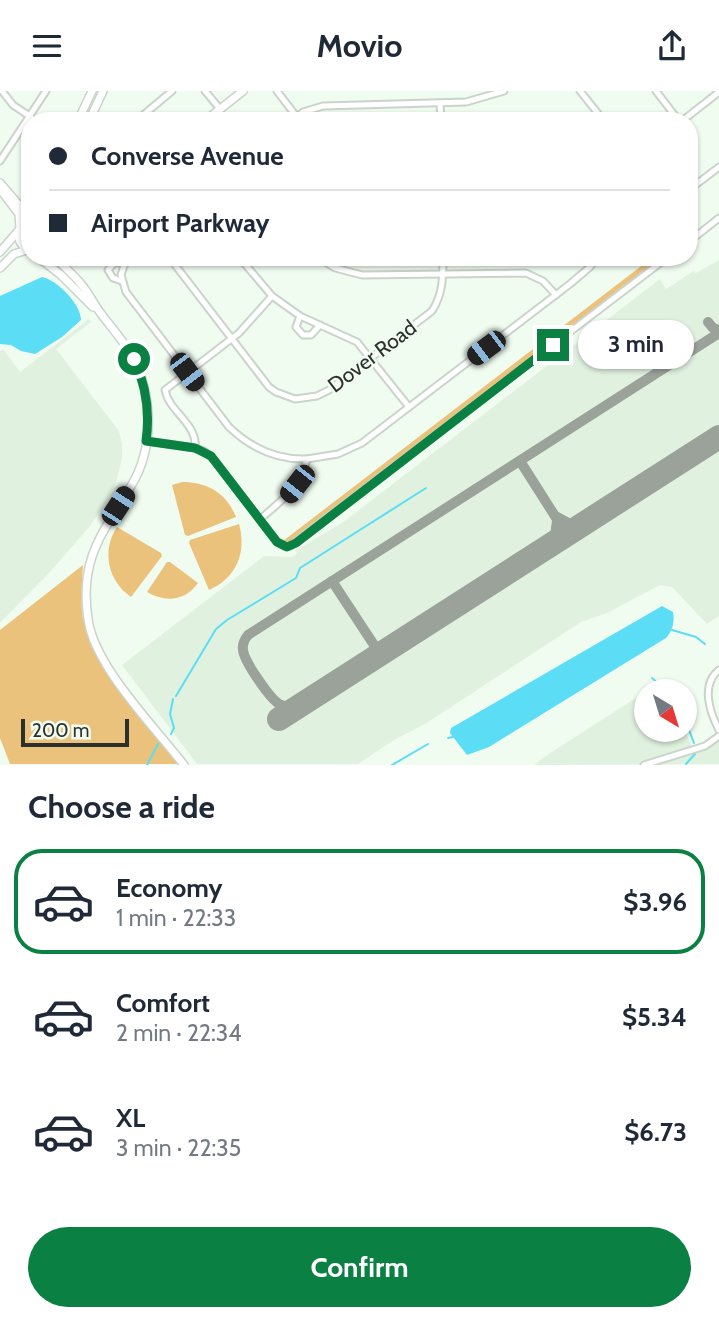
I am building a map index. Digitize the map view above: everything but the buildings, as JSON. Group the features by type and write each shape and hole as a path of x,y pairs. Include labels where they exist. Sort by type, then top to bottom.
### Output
{"main road":[{"path":"82,112 92,91"},
{"path":"93,112 103,91"},
{"path":"216,112 243,91"},
{"path":"0,183 21,208"},
{"path":"0,189 19,215 21,244"},
{"path":"0,252 20,229"},
{"path":"0,268 17,252 21,252"},
{"path":"50,266 99,311"},
{"path":"64,266 80,282 130,352 142,380 148,414 141,465 133,484 110,517 93,550 87,575 88,620 96,645 112,675 184,765"}],"street":[{"path":"2,91 13,105 24,112"},
{"path":"34,112 46,91"},
{"path":"145,112 172,91"},
{"path":"205,91 219,109"},
{"path":"277,91 289,112"},
{"path":"304,112 330,105 466,103 504,91"},
{"path":"580,91 597,112"},
{"path":"656,91 673,112"},
{"path":"692,112 719,92"},
{"path":"440,103 440,112"},
{"path":"0,161 21,131"},
{"path":"698,183 719,167"},
{"path":"698,234 719,218"},
{"path":"111,266 108,270 113,278 122,281"},
{"path":"125,266 122,281 130,297 229,427 246,441 274,455 307,459 326,457 351,449 556,295 590,266"},
{"name":"Dover Road","path":"176,266 269,387 295,399 317,396 329,390 432,311 440,295 443,266"},
{"path":"247,266 272,296 300,316 351,338 371,358 409,407"},
{"path":"332,266 351,274 526,273 543,281 556,295"},
{"path":"146,441 195,448 211,456 277,542 287,547 296,543 656,266"},
{"path":"195,448 194,434 165,394 167,387 232,338 272,296"},
{"path":"300,316 296,327 303,335 311,335 320,325"},
{"path":"260,519 297,484 307,459"},
{"path":"719,670 709,680 707,693 719,730"},
{"path":"644,765 705,746 719,736"},
{"path":"677,754 680,765"}],"shaded area":[{"path":"719,260 719,616 707,624 672,587 660,585 607,613 581,622 425,724 394,740 358,764 197,764 122,665 264,556 292,557 297,553 296,550 342,523 660,279 666,289 694,271 696,273"},
{"path":"641,266 649,266 303,533 291,542 283,541"},
{"path":"89,319 91,322 56,349 119,431 122,459 116,482 90,526 0,623 0,351 3,349 20,372"},
{"path":"182,482 200,484 215,490 227,501 236,517 185,535 172,485"},
{"path":"239,524 241,545 237,563 226,579 209,590 190,540"},
{"path":"117,527 162,556 131,597 117,583 109,565 109,546"},
{"path":"167,562 198,583 187,594 168,599 147,592"},
{"path":"83,565 83,619 98,659 122,696 178,764 10,764 0,738 0,630"},
{"path":"634,699 634,742 690,742 694,752 719,740 719,764 534,765"}],"water":[{"path":"42,277 67,294 77,307 81,320 62,337 35,354 0,344 0,296"},
{"path":"662,606 673,612 674,616 666,638 489,747 467,755 450,733 451,728"}],"waterway":[{"path":"176,696 216,629 296,578 300,568 426,488"},
{"path":"672,630 696,637 705,644"},
{"path":"171,734 174,728 170,714 173,699"},
{"path":"448,738 453,737"},
{"path":"147,765 158,744"},
{"path":"392,765 428,744"},
{"path":"686,764 695,754"}],"taxiway":[{"path":"708,322 719,330"},
{"path":"308,701 288,707 281,705 271,696 253,671 243,650 244,640 248,635 719,333"},
{"path":"520,461 567,535"},
{"path":"557,517 570,524 588,521"},
{"path":"547,548 555,536 557,521"},
{"path":"332,581 376,648 384,651 391,648"}],"runway":[{"path":"279,719 719,437"}],"route":[{"path":"134,359 146,399 146,441 195,448 211,456 277,542 287,547 296,543 553,345"}]}
